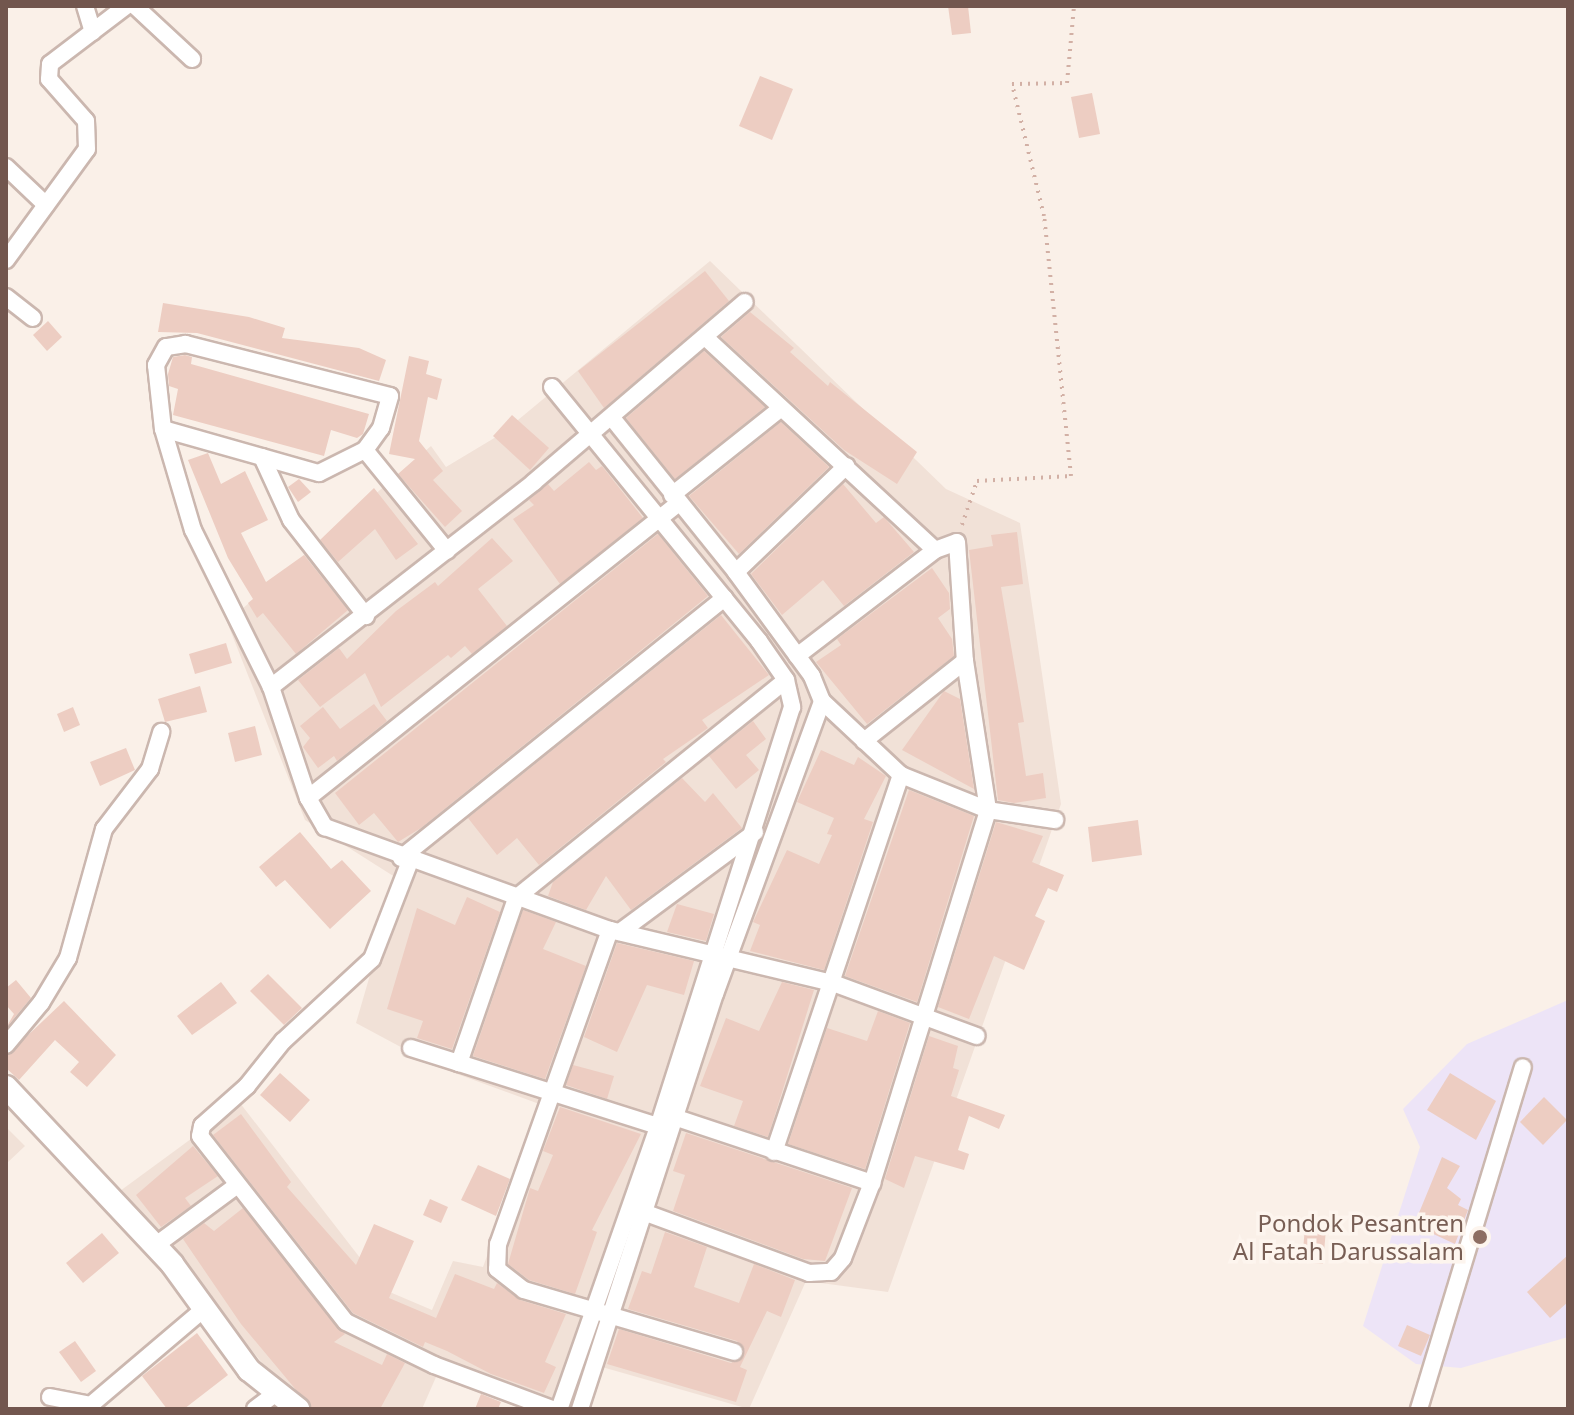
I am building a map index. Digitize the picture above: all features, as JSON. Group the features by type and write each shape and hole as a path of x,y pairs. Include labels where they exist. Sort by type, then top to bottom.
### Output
{"street":[{"path":"85,6 93,32"},
{"path":"6,260 87,149 86,121 48,72 50,64 126,6"},
{"path":"135,6 192,59"},
{"path":"6,167 46,205"},
{"path":"6,297 33,318"},
{"path":"271,687 366,616 612,418 745,302"},
{"path":"705,337 935,550"},
{"path":"163,429 319,473 365,450 381,428 390,396 186,344 166,347 156,365 163,429 193,530 271,687 308,798 325,827 406,860 615,931 833,983 923,1020 976,1036"},
{"path":"552,387 593,433 786,680 792,707 789,727 713,952 646,1213 580,1409"},
{"path":"308,798 659,519 675,500 780,409"},
{"path":"612,418 736,572 797,656 822,701 901,775 988,810 1055,820"},
{"path":"365,450 447,551"},
{"path":"262,457 291,520 366,616"},
{"path":"736,572 846,466"},
{"path":"646,1213 818,1276 831,1272 843,1258 872,1183 988,810 965,661 957,542 935,550 797,656"},
{"path":"552,1409 434,1365 346,1322 203,1144 202,1126 372,959 406,860 724,598"},
{"path":"864,741 965,661"},
{"path":"459,1063 516,898 786,680"},
{"path":"559,1409 590,1310 669,1125 822,701"},
{"path":"6,1045 41,1003 68,958 104,829 150,769 161,732"},
{"path":"774,1152 901,775"},
{"path":"734,1352 524,1290 497,1269 498,1244 615,931 755,832"},
{"path":"411,1048 555,1097 774,1152 872,1183"},
{"path":"1419,1409 1523,1067"},
{"path":"6,1087 156,1245 234,1353 275,1394 298,1409"},
{"path":"156,1245 236,1186"},
{"path":"50,1397 86,1407 204,1309"},
{"path":"255,1409 275,1394"}],"path":[{"path":"957,542 977,481 1071,476 1044,216 1012,84 1067,83 1074,6"}],"shaded area":[{"path":"710,261 946,489 1020,523 1061,804 888,1292 806,1281 749,1409 567,1357 549,1409 523,1409 436,1377 422,1409 326,1409 282,1387 120,1191 240,1103 385,1290 432,1310 453,1261 483,1267 542,1105 438,1067 356,1023 398,879 305,820 227,622 431,446 446,467 501,434"},
{"name":"Pondok Pesantren Al Fatah Darussalam","path":"1568,1000 1568,1337 1461,1368 1416,1364 1363,1326 1420,1147 1403,1109 1467,1044"},
{"path":"6,1127 25,1146 6,1164"}],"building":[{"path":"948,6 968,6 971,33 952,35"},
{"path":"760,76 793,89 772,140 739,126"},
{"path":"1092,93 1100,134 1079,138 1071,97"},
{"path":"705,271 729,301 604,408 578,371"},
{"path":"163,303 249,317 285,328 282,338 359,348 386,360 379,381 197,333 158,332"},
{"path":"750,312 794,348 790,352 828,386 830,382 917,452 897,484 844,450 721,337"},
{"path":"48,321 62,337 47,351 33,335"},
{"path":"704,351 765,407 675,479 626,418"},
{"path":"409,356 429,361 426,374 442,379 437,400 428,397 419,441 443,471 433,480 462,511 445,527 398,474 415,459 389,454"},
{"path":"173,357 192,357 191,364 369,414 363,434 357,438 331,430 324,456 173,415 178,389 169,386 168,374"},
{"path":"512,415 549,448 530,470 493,436"},
{"path":"781,422 829,467 739,554 689,496"},
{"path":"208,453 221,484 245,471 268,520 241,533 266,582 304,555 348,610 296,654 263,613 257,618 248,603 253,599 228,558 188,460"},
{"path":"589,462 596,470 602,466 643,518 560,584 513,519 534,505 529,500 548,484 554,491"},
{"path":"299,479 311,492 298,502 288,487"},
{"path":"843,484 876,523 884,517 914,552 844,606 823,580 782,615 751,574"},
{"path":"374,488 418,544 396,560 375,529 338,562 320,540"},
{"path":"1017,532 1023,584 1001,587 1024,722 1018,723 1026,776 1043,773 1046,798 1014,803 998,800 969,550 993,546 991,535"},
{"path":"658,534 708,596 421,828 398,842 374,813 359,825 335,793"},
{"path":"492,538 513,561 478,589 507,626 472,654 465,646 451,658 448,655 381,707 365,673 320,707 298,680 339,648 347,659 396,611 435,582 438,586"},
{"path":"932,568 949,593 950,609 938,618 952,639 954,656 867,724 816,662 841,645 837,639"},
{"path":"721,615 769,675 702,720 708,728 663,759 666,762 539,865 517,838 497,855 468,818"},
{"path":"226,643 232,663 195,674 189,654"},
{"path":"200,686 207,712 165,722 158,699"},
{"path":"944,691 960,699 974,789 902,750"},
{"path":"374,704 387,721 337,761 334,756 318,768 303,747 310,738 300,726 323,707 340,729"},
{"path":"73,707 80,725 64,732 57,714"},
{"path":"753,721 766,739 746,755 759,770 736,789 709,756"},
{"path":"255,726 262,755 235,762 228,733"},
{"path":"126,748 135,770 100,786 90,762"},
{"path":"821,750 854,765 858,757 886,776 864,819 873,822 824,970 750,951 760,925 753,922 787,850 819,864 832,835 827,834 834,818 797,802"},
{"path":"682,778 705,802 713,793 742,828 631,910 606,876 586,910 548,896 553,882"},
{"path":"909,790 974,816 917,1002 845,976"},
{"path":"1138,820 1142,855 1092,862 1088,827"},
{"path":"996,822 1043,836 1032,862 1064,875 1057,892 1048,888 1035,916 1045,921 1024,970 994,956 969,1019 938,1007"},
{"path":"300,832 331,869 342,860 371,891 330,929 285,880 276,887 259,867"},
{"path":"467,897 500,912 452,1049 417,1038 423,1021 387,1009 417,908 455,925"},
{"path":"677,904 714,914 706,941 667,932"},
{"path":"523,910 556,922 543,949 586,966 545,1079 473,1056"},
{"path":"617,943 694,961 684,995 647,985 617,1052 584,1037"},
{"path":"268,974 302,1008 284,1025 250,991"},
{"path":"16,980 31,998 6,1028 14,1014 6,1005 6,988"},
{"path":"221,982 237,1003 192,1035 177,1016"},
{"path":"782,982 814,990 768,1137 734,1126 743,1101 700,1086 726,1018 759,1031"},
{"path":"64,1001 116,1055 87,1087 70,1072 79,1062 55,1040 19,1080 6,1068 6,1056"},
{"path":"878,1011 910,1023 865,1169 788,1144 827,1028 867,1041"},
{"path":"929,1036 958,1046 953,1068 959,1070 951,1096 1005,1115 999,1129 969,1116 958,1150 969,1154 964,1170 915,1156 904,1188 885,1179"},
{"path":"573,1065 614,1076 607,1099 566,1085"},
{"path":"280,1073 310,1100 290,1122 260,1095"},
{"path":"1450,1073 1496,1101 1476,1140 1427,1110"},
{"path":"1544,1097 1567,1120 1543,1145 1520,1122"},
{"path":"560,1107 641,1134 592,1230 597,1232 575,1294 529,1280 508,1264 530,1188 538,1191 553,1155 543,1151"},
{"path":"241,1114 291,1182 287,1187 356,1265 374,1224 414,1241 389,1298 436,1318 455,1274 494,1289 497,1283 520,1300 566,1314 545,1362 556,1367 544,1393 491,1374 425,1342 423,1347 353,1313 213,1135"},
{"path":"686,1133 852,1188 825,1261 803,1259 673,1211 685,1175 673,1171"},
{"path":"193,1146 218,1176 185,1198 191,1206 161,1227 136,1195"},
{"path":"1442,1157 1460,1166 1447,1188 1461,1199 1458,1205 1468,1210 1455,1244 1414,1225"},
{"path":"478,1165 510,1179 496,1216 461,1200"},
{"path":"430,1199 448,1207 441,1223 423,1215"},
{"path":"243,1208 345,1334 334,1342 382,1365 387,1354 405,1363 380,1409 312,1409 241,1324 183,1239 204,1223 214,1231"},
{"path":"1305,1227 1326,1229 1323,1264 1302,1262"},
{"path":"665,1232 707,1247 694,1287 739,1303 754,1264 795,1280 781,1317 767,1311 740,1367 747,1370 736,1402 607,1364 619,1329 731,1363 744,1356 737,1341 628,1309 642,1271 651,1274"},
{"path":"102,1233 119,1253 83,1283 66,1263"},
{"path":"1568,1255 1568,1302 1550,1318 1527,1292"},
{"path":"1407,1325 1430,1335 1421,1356 1398,1346"},
{"path":"197,1333 228,1375 184,1409 167,1409 142,1376"},
{"path":"75,1341 96,1371 81,1382 59,1352"},
{"path":"481,1394 501,1402 498,1409 475,1409"}],"place":[{"name":"Pondok Pesantren Al Fatah Darussalam","path":"1480,1237"}]}
